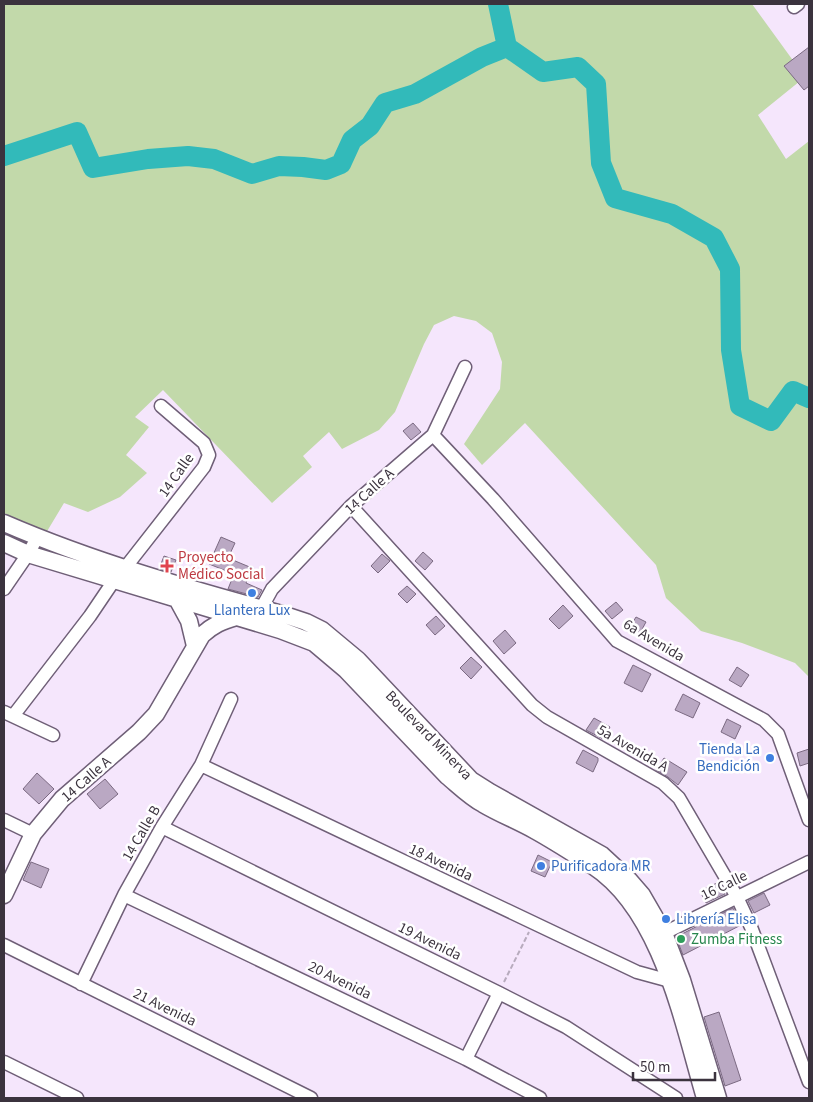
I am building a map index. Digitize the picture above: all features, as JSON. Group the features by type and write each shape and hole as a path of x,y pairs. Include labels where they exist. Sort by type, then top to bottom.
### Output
{"street":[{"name":"14 Calle A","path":"262,609 272,589 351,506 433,435 465,367"},
{"name":"14 Calle","path":"8,714 90,616 120,574 204,467 209,455 204,443 162,406"},
{"name":"6a Avenida","path":"433,435 493,499 616,641 764,720 778,734 809,820"},
{"name":"5a Avenida A","path":"351,506 532,704 547,717 663,783 679,798 737,897 751,927 809,1082"},
{"name":"Boulevard Minerva","path":"4,523 177,599 280,630 314,643 346,670 447,776 464,791 482,804 549,839 595,868 615,884 659,936 670,981 705,1098"},
{"path":"4,589 37,538"},
{"name":"Boulevard Minerva","path":"4,543 28,554 67,565 120,574 262,609 306,622 322,630 358,660 471,780 602,856 623,874 642,895 659,936 682,980 718,1098"},
{"path":"177,599 189,621 195,646"},
{"name":"14 Calle A","path":"4,895 33,834 62,799 139,732 156,714 202,635 212,626 223,620 236,617"},
{"name":"14 Calle B","path":"81,984 124,895 162,827 201,765 231,699"},
{"path":"8,714 53,735"},
{"name":"18 Avenida","path":"201,765 637,972 670,981"},
{"path":"4,820 33,834"},
{"name":"19 Avenida","path":"162,827 566,1027 676,1098"},
{"name":"16 Calle","path":"659,936 809,862"},
{"name":"20 Avenida","path":"124,895 466,1058 540,1098"},
{"name":"21 Avenida","path":"4,945 311,1098"},
{"path":"466,1058 499,993"},
{"path":"4,1062 77,1098"}],"path":[{"path":"499,993 533,924"}],"green space":[{"path":"4,4 752,4 805,77 758,115 786,159 809,141 809,677 795,663 742,643 701,631 666,598 656,565 525,423 482,465 464,444 500,389 502,362 492,333 476,321 454,316 434,325 395,412 379,430 342,449 329,432 303,456 312,467 272,503 163,390 135,417 149,427 126,455 147,473 120,497 88,512 64,503 46,533 4,513"}],"building":[{"path":"809,47 809,86 804,90 784,66"},
{"path":"413,423 421,432 411,440 403,431"},
{"path":"221,537 235,543 228,558 252,568 246,583 262,590 258,597 228,589 234,574 209,564"},
{"path":"423,552 433,561 425,570 415,561"},
{"path":"382,554 390,561 378,573 371,566"},
{"name":"Proyecto Médico Social","path":"164,556 176,560 171,572 159,569"},
{"path":"407,586 416,594 407,603 398,594"},
{"path":"616,602 623,610 612,619 605,611"},
{"path":"563,605 573,616 559,629 549,619"},
{"path":"436,616 445,626 435,635 426,625"},
{"path":"636,617 646,622 640,633 630,627"},
{"path":"505,630 516,643 504,654 493,641"},
{"path":"471,657 482,667 471,679 460,668"},
{"path":"633,665 651,674 642,692 624,683"},
{"path":"737,667 749,675 741,687 729,680"},
{"path":"683,694 700,703 693,718 675,710"},
{"path":"594,718 610,727 603,739 586,730"},
{"path":"727,719 741,726 735,739 721,732"},
{"path":"809,749 809,763 800,766 797,753"},
{"path":"583,750 598,758 593,772 576,763"},
{"path":"664,758 687,772 678,785 656,770"},
{"path":"37,773 54,789 39,804 23,789"},
{"path":"105,779 118,794 100,809 87,794"},
{"name":"Purificadora MR","path":"538,855 552,862 545,877 531,871"},
{"path":"31,862 49,869 41,888 23,880"},
{"path":"719,882 725,894 706,903 700,891"},
{"path":"764,893 770,905 754,913 748,901"},
{"path":"733,908 741,925 683,955 676,937"},
{"path":"719,1012 741,1080 725,1086 704,1017"}],"waterway":[{"path":"498,4 507,47"},
{"path":"4,156 77,132 93,168 148,159 188,156 214,159 252,174 279,166 326,170 341,164 352,140 370,126 385,103 415,94 482,57 507,47 543,72 578,67 596,84 601,163 615,198 672,214 714,238 730,269 731,350 740,406 771,421 793,391 809,398"}],"place":[{"name":"Proyecto Médico Social","path":"167,566"},
{"name":"Llantera Lux","path":"252,593"},
{"name":"Tienda La Bendición","path":"770,758"},
{"name":"Purificadora MR","path":"541,866"},
{"name":"Librería Elisa","path":"666,919"},
{"name":"Zumba Fitness","path":"681,939"}]}
